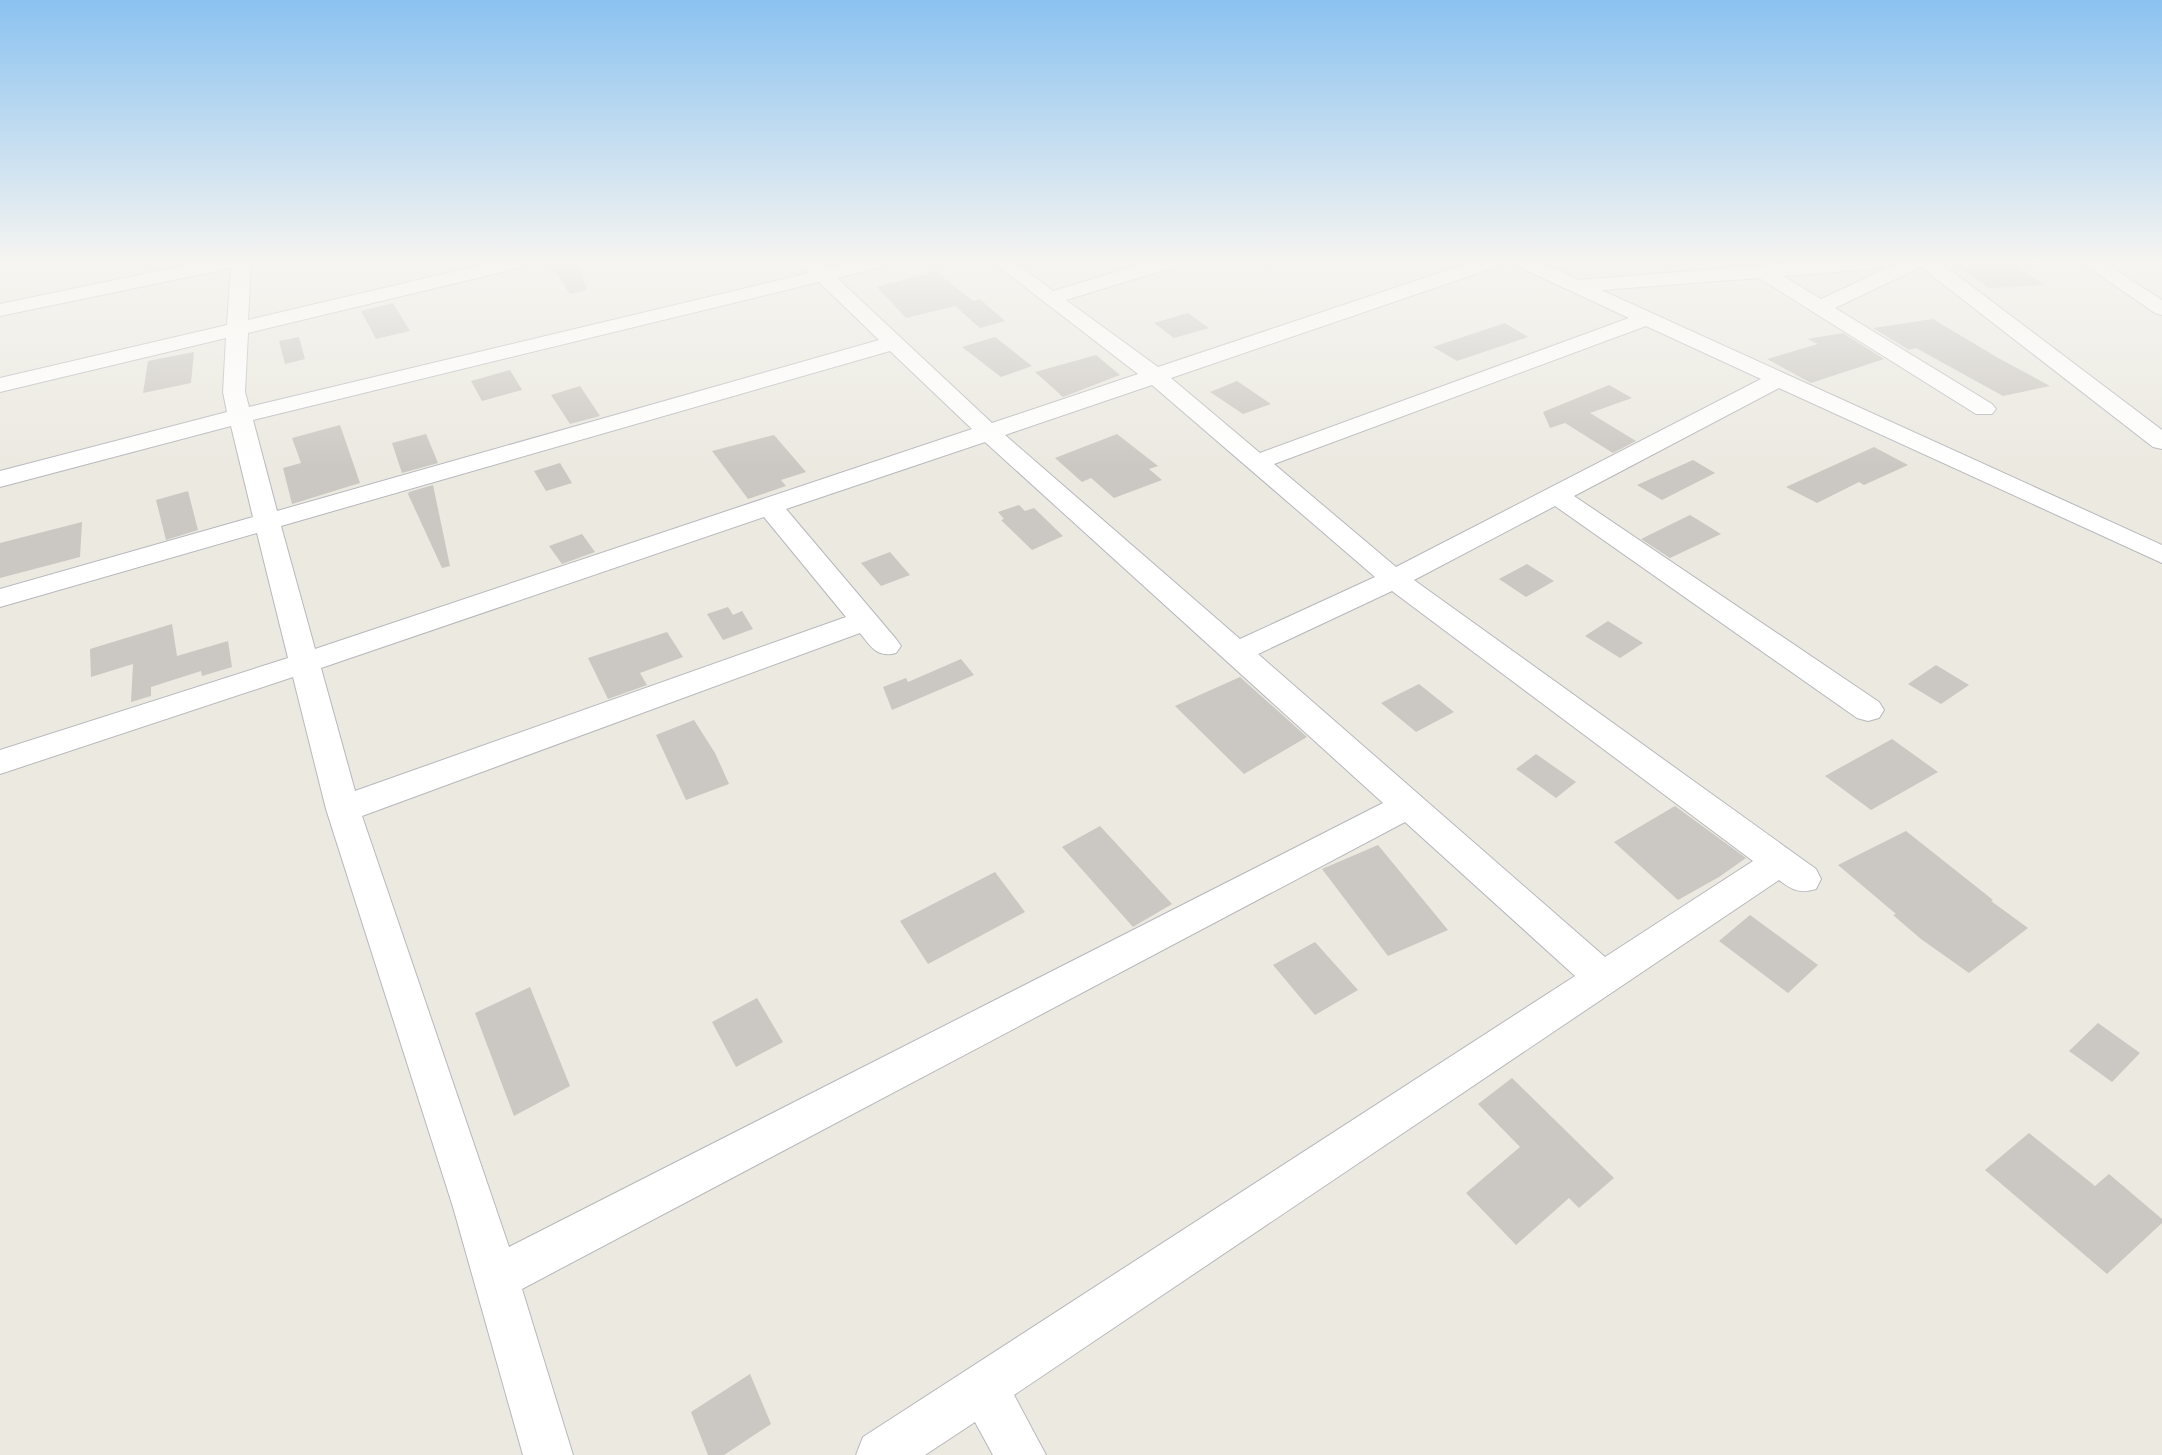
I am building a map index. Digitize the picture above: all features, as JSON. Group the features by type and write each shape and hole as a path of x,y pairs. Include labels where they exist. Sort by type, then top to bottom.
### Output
{"street":[{"path":"0,385 236,331 234,392 343,809 496,1278 548,1455"},
{"path":"0,479 576,331"},
{"path":"880,331 988,432 1603,978"},
{"path":"881,1455 1603,978 1791,870 1394,579 1155,376 1094,331"},
{"path":"0,762 304,663 1288,331"},
{"path":"1258,462 1614,331"},
{"path":"1672,331 2162,555"},
{"path":"1857,331 1984,409"},
{"path":"2017,331 2162,442"},
{"path":"0,598 893,343"},
{"path":"1237,652 1394,579 1777,380"},
{"path":"1556,495 1868,710"},
{"path":"769,506 886,646"},
{"path":"343,809 866,621"},
{"path":"496,1278 1409,805"},
{"path":"984,1388 1021,1455"}],"building":[{"path":"372,331 410,331 376,339"},
{"path":"1165,331 1199,331 1174,338"},
{"path":"1481,331 1518,331 1528,337 1457,361 1433,347"},
{"path":"1878,331 1953,331 2050,386 2003,396 1916,348 1909,350"},
{"path":"1843,333 1884,359 1811,383 1767,359 1818,344 1807,339"},
{"path":"299,337 305,359 285,364 279,341"},
{"path":"995,337 1032,366 1001,377 962,347"},
{"path":"194,352 191,383 143,393 148,361"},
{"path":"1096,355 1120,375 1063,397 1035,372"},
{"path":"510,370 522,390 482,401 471,381"},
{"path":"1237,381 1271,404 1243,414 1210,392"},
{"path":"1609,385 1632,398 1590,413 1636,441 1613,453 1565,423 1550,428 1543,412"},
{"path":"580,386 600,416 570,424 551,395"},
{"path":"340,425 360,483 292,504 283,468 301,463 292,438"},
{"path":"426,434 438,463 402,473 392,443"},
{"path":"1117,434 1158,466 1149,469 1162,480 1114,498 1091,478 1082,482 1055,458"},
{"path":"774,435 806,472 781,480 786,486 748,499 712,451"},
{"path":"1874,447 1908,465 1864,485 1859,482 1817,503 1786,487"},
{"path":"1693,460 1715,473 1662,500 1637,485"},
{"path":"560,463 572,483 546,491 534,471"},
{"path":"433,485 450,566 442,568 408,494"},
{"path":"188,491 198,530 166,540 156,500"},
{"path":"1019,505 1025,511 1034,508 1063,536 1032,550 1001,520 1004,519 998,512"},
{"path":"1690,515 1721,534 1670,558 1641,539"},
{"path":"82,522 80,557 0,578 0,543"},
{"path":"582,534 595,552 562,564 549,546"},
{"path":"890,552 910,575 881,586 861,563"},
{"path":"1527,564 1554,581 1526,597 1499,579"},
{"path":"728,607 733,615 742,611 753,629 723,640 707,614"},
{"path":"1608,621 1643,643 1620,658 1585,636"},
{"path":"172,624 177,656 228,641 232,667 202,676 201,671 151,687 151,696 131,702 133,664 91,677 90,649"},
{"path":"667,632 683,657 640,673 647,685 608,699 588,658"},
{"path":"961,659 974,675 892,710 883,687 906,678 908,682"},
{"path":"1936,665 1969,685 1941,704 1908,684"},
{"path":"1240,677 1307,737 1244,774 1175,706"},
{"path":"1419,684 1454,712 1416,732 1381,703"},
{"path":"694,720 715,753 729,784 686,800 656,735"},
{"path":"1892,739 1938,772 1871,810 1825,776"},
{"path":"1536,754 1576,782 1556,798 1516,769"},
{"path":"1675,806 1746,858 1719,877 1678,900 1614,842"},
{"path":"1100,826 1172,904 1133,927 1062,847"},
{"path":"1906,831 1993,900 1991,901 2028,928 1969,973 1921,939 1893,915 1896,914 1838,865"},
{"path":"1378,845 1448,930 1388,956 1322,869"},
{"path":"995,872 1025,912 928,964 900,921"},
{"path":"1750,915 1818,965 1788,993 1719,941"},
{"path":"1315,942 1358,990 1315,1015 1273,965"},
{"path":"530,987 570,1086 514,1116 475,1013"},
{"path":"757,998 783,1042 736,1067 712,1022"},
{"path":"2098,1023 2140,1053 2112,1082 2069,1051"},
{"path":"1512,1078 1614,1178 1579,1208 1569,1198 1516,1245 1466,1193 1520,1147 1478,1104"},
{"path":"2029,1133 2095,1186 2109,1174 2162,1219 2162,1223 2107,1274 1985,1170"},
{"path":"750,1374 771,1424 724,1455 708,1455 691,1412"}]}
